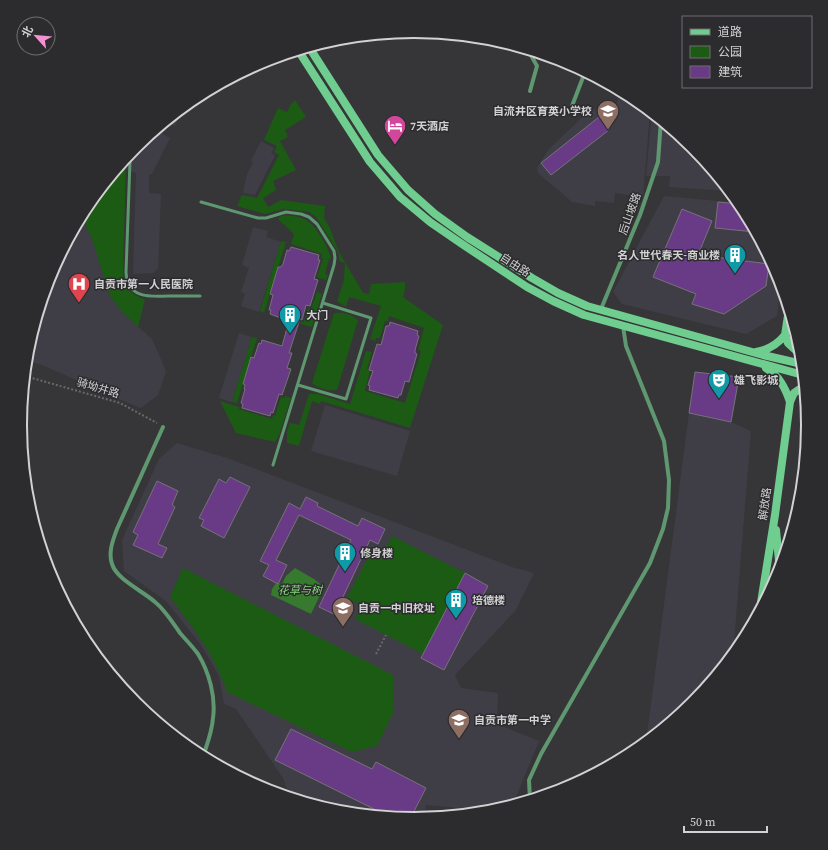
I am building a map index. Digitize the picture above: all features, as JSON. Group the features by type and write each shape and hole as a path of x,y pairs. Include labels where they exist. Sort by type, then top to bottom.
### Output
{"main road":[{"name":"自由路","path":"312,52 378,155 408,190 435,214 467,237 558,293 587,306 796,363"},
{"name":"自由路","path":"301,55 370,162 400,197 430,222 501,270 553,301 584,315 798,374"},
{"path":"787,321 785,335 788,343 793,348"},
{"path":"753,352 763,351 771,347 779,342 785,335"},
{"path":"761,364 776,374 790,402"},
{"path":"790,402 794,393 799,389"},
{"name":"解放路","path":"763,593 775,516 790,402"},
{"path":"775,516 778,554"}],"street":[{"path":"530,91 537,66 532,57"},
{"path":"572,106 583,77"},
{"name":"后山坡路","path":"601,310 640,215 658,162 660,126"},
{"path":"530,794 529,780 541,754 650,563 663,529 668,508 669,480 664,441 626,346 622,326"},
{"path":"163,427 117,529 110,554 112,565 117,573 156,602 198,655 206,671 214,701 214,717 205,751"}],"lane":[{"path":"130,162 126,272 128,282 135,291 144,296 200,296"},
{"path":"201,202 258,218 266,218 286,212 302,214 312,219 317,224 335,255 334,265 323,303 273,465"},
{"path":"298,385 346,400 349,392 371,318 323,303"}],"path":[{"name":"骑坳井路","path":"30,377 120,403 163,427"},
{"path":"376,654 386,635"}],"shaded area":[{"name":"自流井区育英小学校","path":"619,97 649,118 643,197 615,193 614,203 595,201 595,206 572,202 538,173 537,168 548,150 591,109 614,112"},
{"path":"179,117 175,126 171,124"},
{"path":"651,119 688,151 722,191 669,187 670,176 646,176"},
{"path":"160,133 170,138 152,174 149,174 149,193 161,194 158,269 153,273 133,274 136,173 127,169 130,162 140,151"},
{"path":"261,141 274,148 271,153 275,155 255,195 243,193 247,174 253,162 251,161"},
{"path":"664,196 730,202 761,254 772,277 779,298 777,316 746,334 622,304 613,292"},
{"name":"自贡市第一人民医院","path":"84,223 123,313 152,339 166,371 158,395 141,408 42,365 32,362 40,325 56,277"},
{"path":"253,227 268,231 266,237 281,242 259,312 241,306 245,294 241,292 249,268 242,265"},
{"path":"239,333 252,337 232,402 219,398"},
{"path":"325,405 410,431 397,476 311,451"},
{"path":"689,413 731,422 751,431 734,643 721,661 688,699 647,734"},
{"name":"自贡一中旧校址","path":"177,443 230,459 512,567 534,573 516,610 455,675 461,688 498,693 497,724 539,741 517,795 512,799 467,809 426,805 424,812 414,812 363,809 339,805 287,790 283,778 236,709 224,704 219,676 201,645 166,601 124,571 122,540 159,459"}],"green space":[{"path":"295,100 306,117 285,130 288,137 280,141 296,170 273,181 276,190 263,198 268,207 281,200 325,206 324,218 330,228 338,250 363,293 369,294 371,284 405,282 403,297 443,325 410,428 321,401 320,404 312,401 299,446 287,443 287,432 290,423 299,425 309,394 318,394 350,404 366,351 372,352 367,369 370,370 365,391 405,403 421,351 418,350 424,328 389,316 388,321 385,321 380,338 376,338 375,341 370,339 381,306 349,297 346,307 337,301 344,280 345,263 339,261 339,255 336,249 316,217 309,212 284,209 265,214 237,206 242,195 257,198 279,155 274,152 277,146 264,140 278,108 287,112"},
{"path":"126,167 123,272 125,282 129,290 140,298 145,299 138,327 123,313 110,296 92,239 84,223 107,189"},
{"path":"285,215 299,217 310,222 322,237 331,259 329,259 325,274 328,275 326,280 317,277 323,259 321,258 322,254 291,244 294,234 278,219 279,217"},
{"path":"281,241 286,242 264,313 260,311"},
{"path":"317,292 322,294 312,327 301,324 301,322 304,322 308,308 311,309"},
{"path":"334,313 347,314 358,320 337,390 330,390 321,388 312,383"},
{"path":"252,337 257,338 237,403 232,402"},
{"path":"285,396 291,398 279,435 275,442 236,433 220,401 239,407 239,409 272,419 273,415 275,416 281,397 284,398"},
{"path":"392,536 465,573 423,654 355,619 362,605 347,598 373,548 385,549"},
{"path":"183,568 393,675 394,711 377,746 352,752 227,692 210,654 170,597"},
{"name":"花草与树","path":"295,568 314,579 324,587 311,614 271,595 272,589 276,583 282,584 286,576"}],"building":[{"path":"599,117 609,130 551,175 541,163"},
{"path":"718,202 731,203 749,231 715,228"},
{"path":"682,209 712,221 698,255 766,264 768,269 766,286 724,314 692,304 696,294 653,277"},
{"path":"291,247 319,255 318,260 320,260 314,279 318,280 310,306 306,305 302,320 300,319 289,353 292,353 287,368 291,369 282,395 279,394 273,413 271,412 270,416 242,408 243,404 241,403 245,389 245,385 243,384 251,357 254,358 259,343 261,344 262,340 282,346 289,321 270,314 271,310 269,310 273,295 270,294 278,267 281,267 283,264 287,250 289,251"},
{"path":"390,322 418,331 417,335 419,336 415,350 415,353 417,354 409,382 405,381 401,395 399,395 398,398 369,390 370,386 368,385 373,371 369,370 377,344 381,345 386,326 389,326"},
{"path":"695,372 739,377 731,422 689,413"},
{"path":"230,477 250,487 224,538 201,526 204,520 199,518 219,479 226,483"},
{"path":"157,481 178,491 172,505 175,507 158,544 167,548 162,558 133,545 138,535 133,532"},
{"path":"306,497 318,503 317,506 358,526 362,518 385,529 378,544 370,540 341,601 348,605 342,618 319,607 351,540 299,515 276,560 287,565 278,584 263,576 269,565 260,561 289,503 300,509"},
{"name":"培德楼","path":"465,573 488,586 444,670 421,658"},
{"path":"291,729 372,769 376,762 426,788 414,812 376,810 275,760"}],"place":[{"name":"自流井区育英小学校","path":"608,130"},
{"name":"7天酒店","path":"395,146"},
{"name":"名人世代春天-商业楼","path":"735,274"},
{"name":"自贡市第一人民医院","path":"79,304"},
{"name":"大门","path":"290,334"},
{"name":"雄飞影城","path":"719,400"},
{"name":"修身楼","path":"345,572"},
{"name":"培德楼","path":"456,620"},
{"name":"自贡一中旧校址","path":"343,628"},
{"name":"自贡市第一中学","path":"459,740"}]}
